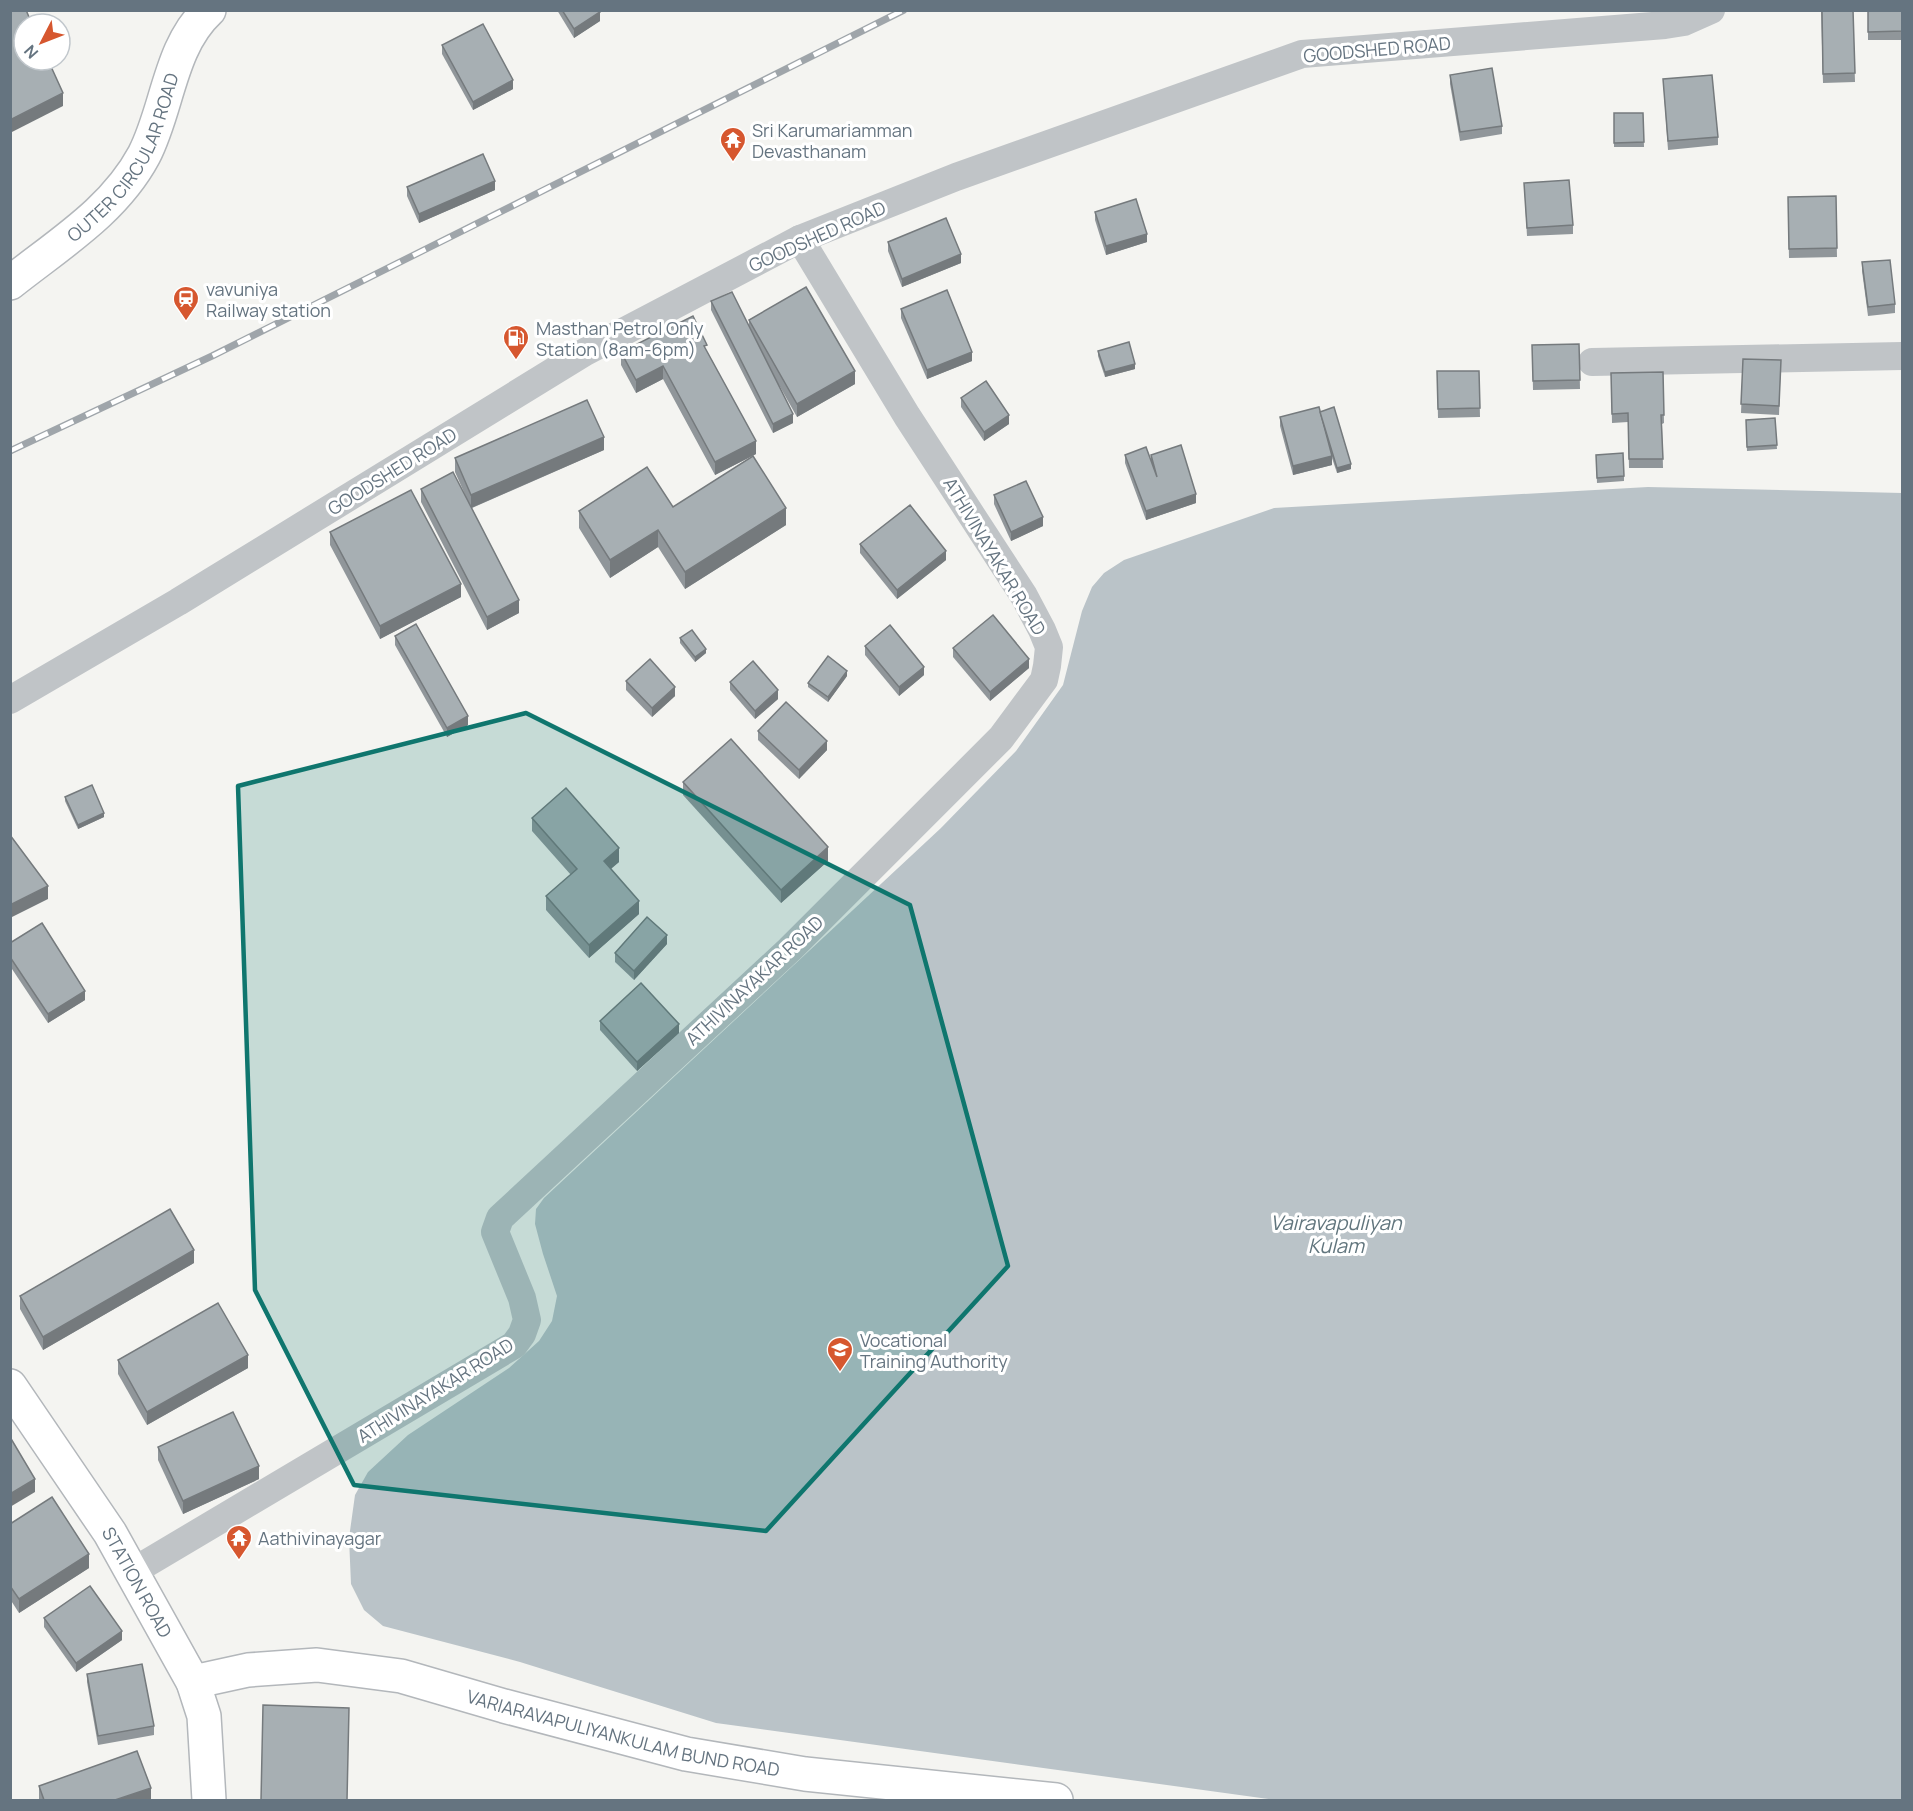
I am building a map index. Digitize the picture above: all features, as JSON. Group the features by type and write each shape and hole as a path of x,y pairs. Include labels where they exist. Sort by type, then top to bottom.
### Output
{"street":[{"name":"OUTER CIRCULAR ROAD","path":"10,283 101,212 127,183 145,153 186,39 209,10"},
{"name":"GOODSHED ROAD","path":"10,700 178,602 585,352 800,239 956,177 1302,54 1665,25 1684,22 1711,10"},
{"name":"ATHIVINAYAKAR ROAD","path":"132,1572 514,1345 522,1334 527,1320 522,1298 495,1232 500,1218 790,949 1001,738 1044,680 1049,647 1024,596 907,416 800,239"},
{"path":"1592,362 1902,356"},
{"name":"STATION ROAD","path":"10,1386 110,1533 193,1682 204,1716 209,1800"},
{"name":"VARIARAVAPULIYANKULAM BUND ROAD","path":"193,1682 248,1670 317,1665 401,1676 686,1754 805,1774 1056,1800"}],"highlighted area":[{"path":"526,713 910,905 1008,1266 766,1531 354,1485 255,1290 238,786"}],"water":[{"name":"Vairavapuliyan Kulam","path":"1648,487 1902,493 1902,1800 1276,1800 716,1723 520,1662 383,1626 364,1610 351,1584 349,1538 355,1495 368,1472 408,1435 509,1368 539,1341 552,1321 557,1296 535,1224 536,1209 544,1198 941,828 1016,751 1063,685 1082,611 1092,587 1104,573 1124,560 1274,508"}],"building":[{"path":"10,10 26,10 27,12 12,12 12,72 53,72 63,93 10,120"},
{"path":"562,10 599,10 600,12 574,29"},
{"path":"1822,10 1853,10 1855,73 1823,74"},
{"path":"1868,10 1902,10 1902,31 1868,32"},
{"path":"483,24 513,80 473,102 442,45"},
{"path":"1492,68 1502,126 1460,132 1450,75"},
{"path":"1712,75 1718,137 1668,141 1663,79"},
{"path":"1614,113 1643,113 1644,142 1614,143"},
{"path":"483,154 495,181 419,214 407,187"},
{"path":"1569,180 1573,225 1527,228 1524,183"},
{"path":"1836,196 1837,248 1789,249 1788,197"},
{"path":"1136,199 1147,234 1106,246 1095,212"},
{"path":"946,218 961,254 902,279 888,242"},
{"path":"1890,260 1895,304 1868,307 1862,262"},
{"path":"806,287 855,371 797,404 749,320"},
{"path":"947,290 972,352 927,370 901,309"},
{"path":"732,292 793,414 773,424 711,301"},
{"path":"693,316 707,345 704,346 756,441 715,462 663,366 636,380 621,352"},
{"path":"1129,342 1135,364 1105,372 1098,351"},
{"path":"1579,344 1580,380 1533,381 1532,345"},
{"path":"1743,359 1781,360 1779,406 1741,404"},
{"path":"1437,371 1479,371 1480,408 1438,409"},
{"path":"1663,372 1664,415 1661,415 1663,459 1629,459 1628,413 1612,414 1611,373"},
{"path":"986,381 1009,415 984,432 961,398"},
{"path":"587,400 604,437 471,495 455,458"},
{"path":"1319,407 1332,456 1293,466 1280,417"},
{"path":"1334,407 1351,464 1337,468 1320,412"},
{"path":"1775,418 1777,445 1747,447 1746,420"},
{"path":"1181,445 1196,494 1146,511 1125,455 1146,447 1157,477 1151,455"},
{"path":"1623,453 1624,476 1597,478 1596,455"},
{"path":"753,456 786,508 685,572 658,530 610,560 579,511 647,467 673,507"},
{"path":"453,472 519,600 487,617 421,489"},
{"path":"1026,481 1043,517 1011,532 994,495"},
{"path":"411,490 461,584 380,626 330,532"},
{"path":"910,505 946,551 897,590 860,544"},
{"path":"993,615 1029,659 990,692 953,648"},
{"path":"416,624 468,716 447,728 395,636"},
{"path":"890,625 924,667 899,687 865,646"},
{"path":"692,630 706,649 695,657 680,638"},
{"path":"828,656 847,671 828,697 808,683"},
{"path":"650,659 675,687 652,708 626,681"},
{"path":"753,661 778,690 755,711 730,682"},
{"path":"786,702 827,741 799,770 758,731"},
{"path":"731,739 828,847 781,890 683,782"},
{"path":"92,785 104,813 78,825 65,797"},
{"path":"566,788 619,848 604,861 639,901 589,945 546,896 577,869 532,818"},
{"path":"10,835 48,886 10,905"},
{"path":"647,917 667,935 634,971 615,953"},
{"path":"42,923 85,991 48,1014 10,957 10,943"},
{"path":"641,983 679,1024 637,1062 600,1021"},
{"path":"170,1209 194,1250 43,1337 20,1296"},
{"path":"218,1303 248,1355 147,1412 118,1360"},
{"path":"233,1412 259,1466 183,1501 158,1447"},
{"path":"10,1437 35,1479 10,1494"},
{"path":"52,1497 89,1554 19,1599 10,1586 10,1524"},
{"path":"90,1586 122,1631 76,1663 44,1618"},
{"path":"142,1664 154,1726 98,1736 87,1674"},
{"path":"263,1705 349,1708 347,1800 261,1800"},
{"path":"137,1751 151,1788 115,1800 44,1800 39,1786"}],"railway":[{"path":"10,451 212,356 904,10"}],"place":[{"name":"Sri Karumariamman Devasthanam","path":"733,163"},
{"name":"vavuniya Railway station","path":"186,322"},
{"name":"Masthan Petrol Only Station (8am-6pm)","path":"516,361"},
{"name":"Vocational Training Authority","path":"840,1373"},
{"name":"Aathivinayagar","path":"239,1561"}]}
